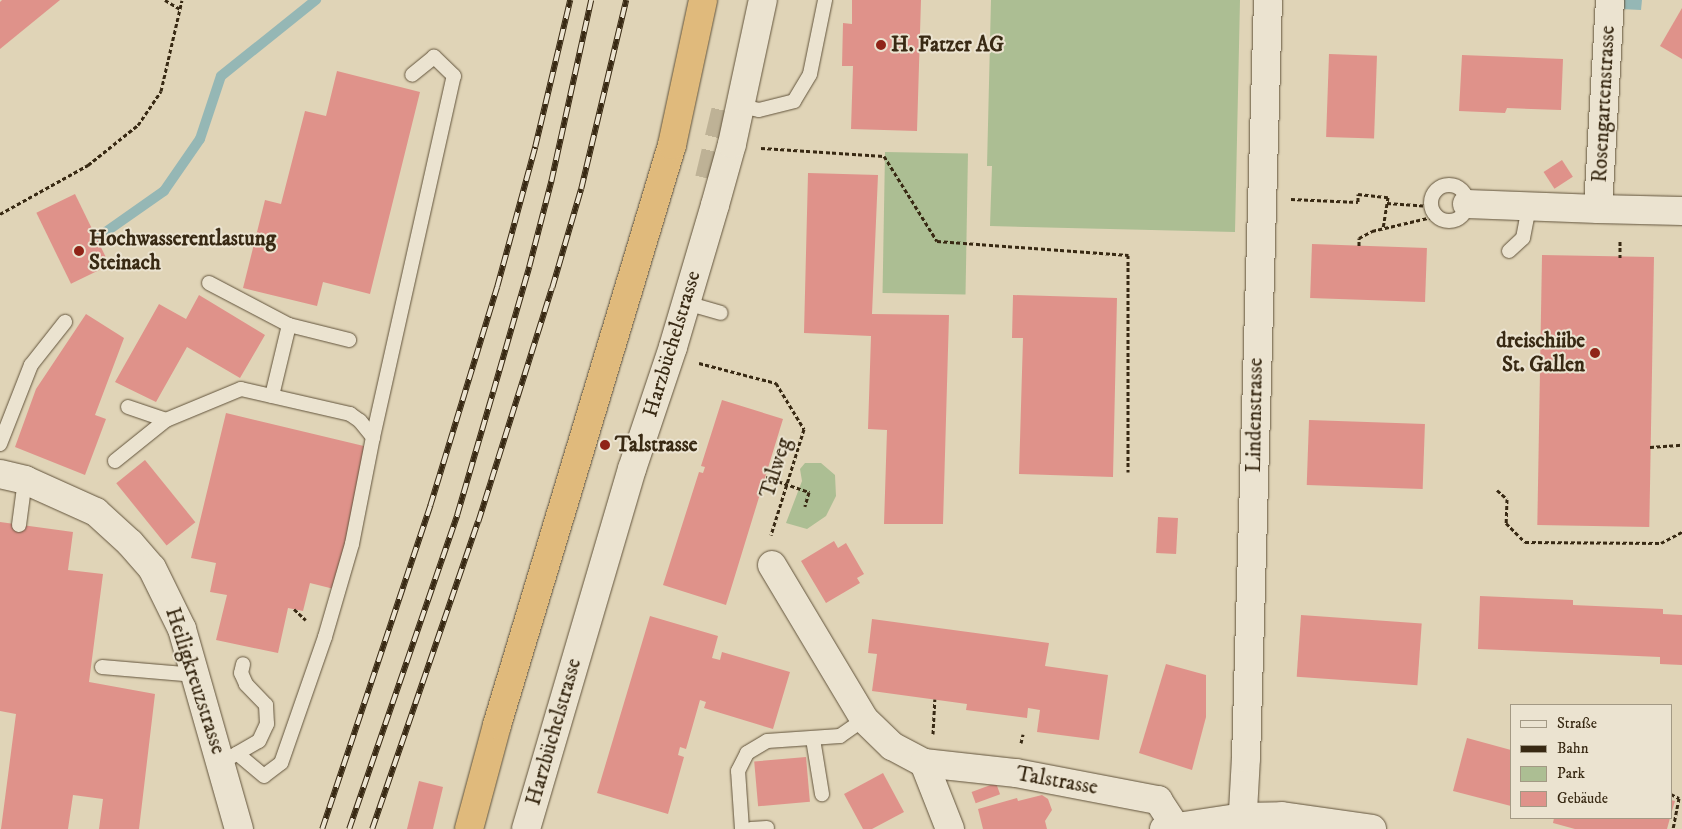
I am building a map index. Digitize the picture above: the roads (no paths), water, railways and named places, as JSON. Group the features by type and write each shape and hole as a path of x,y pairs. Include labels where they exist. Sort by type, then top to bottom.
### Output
{"highway":[{"path":"468,829 497,725 672,145 703,0"}],"street":[{"name":"Harzbüchelstrasse","path":"526,829 632,469 686,303 729,153 763,0"},
{"name":"Lindenstrasse","path":"1242,823 1268,0"},
{"name":"Rosengartenstrasse","path":"1598,209 1610,0"},
{"name":"Rosengartenstrasse","path":"1467,204 1682,211"},
{"name":"Heiligkreuzstrasse","path":"13,477 96,512 130,543 152,568 182,628 196,675 229,758 240,829"},
{"name":"Talstrasse","path":"772,565 864,719 892,746 924,763 1016,773 1158,800 1170,827"},
{"path":"924,763 950,829"},
{"path":"1170,827 1242,823 1282,816 1372,829"}],"lane":[{"path":"740,106 759,110 794,101 810,74 825,0"},
{"path":"229,758 264,776 281,763 325,637 352,544 373,437 454,76 434,57 412,75"},
{"path":"1448,185 1459,188 1466,198 1467,204 1463,215 1458,219 1446,221 1433,211 1433,194 1442,186 1448,185"},
{"path":"1510,251 1523,238 1529,206"},
{"path":"209,283 289,325 349,340"},
{"path":"686,303 721,313"},
{"path":"0,444 31,365 65,322"},
{"path":"272,396 289,325"},
{"path":"115,462 166,420 241,389 350,414 360,421 373,437"},
{"path":"128,407 166,420"},
{"path":"13,477 19,525"},
{"path":"229,758 259,741 267,724 266,705 246,684 241,673 242,664"},
{"path":"102,667 196,675"},
{"path":"742,829 738,771 747,753 767,742 840,736 864,719"},
{"path":"813,739 822,794"},
{"path":"751,829 767,828"}],"water":[{"path":"1620,0 1642,0 1641,10 1620,9"}],"waterway":[{"path":"97,238 164,191 200,139 221,76 316,0"}],"tunnel":[{"path":"709,179 728,99"}],"railway":[{"path":"322,829 430,506 497,287 535,147 570,0"},
{"path":"349,829 457,515 493,392 551,182 591,0"},
{"path":"372,829 478,522 552,288 581,189 626,0"}],"place":[{"name":"H. Fatzer AG","path":"881,45"},
{"name":"Hochwasserentlastung Steinach","path":"79,251"},
{"name":"dreischiibe St. Gallen","path":"1595,353"},
{"name":"Talstrasse","path":"605,445"}]}
